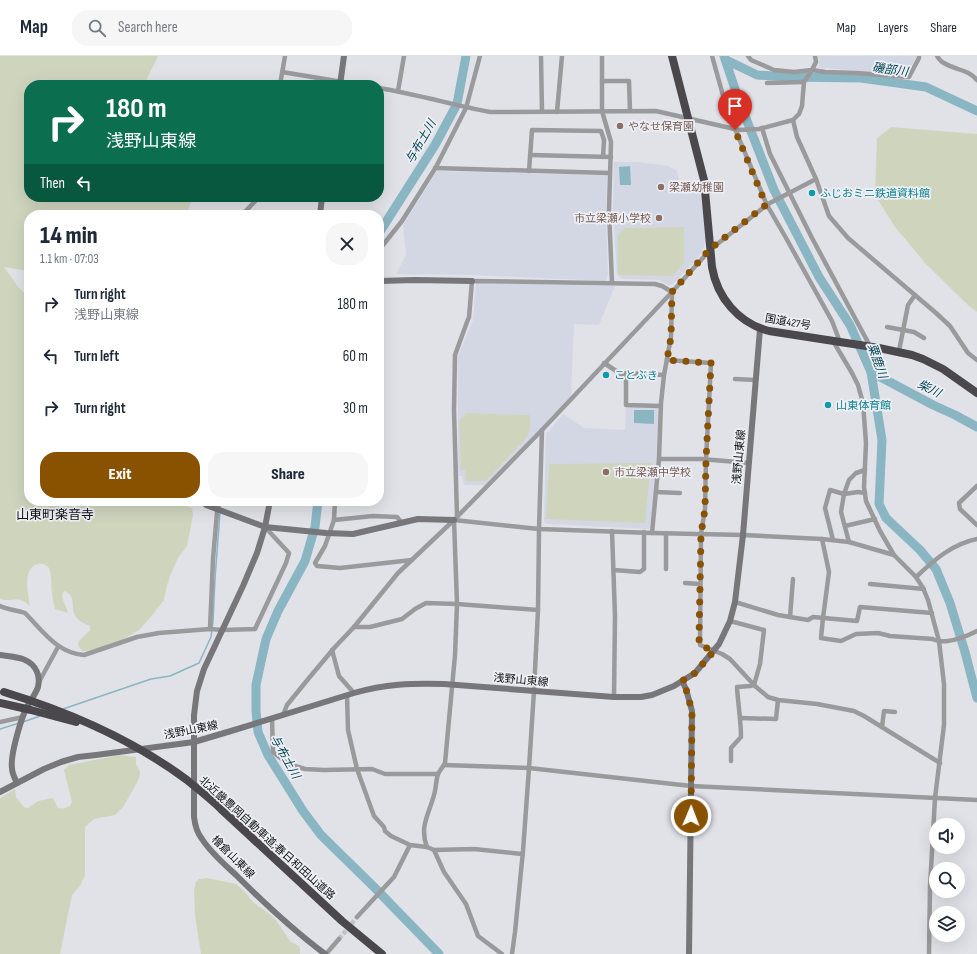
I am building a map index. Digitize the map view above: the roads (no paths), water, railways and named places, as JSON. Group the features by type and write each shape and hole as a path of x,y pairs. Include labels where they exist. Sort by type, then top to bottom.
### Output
{"highway":[{"name":"国道427号","path":"672,56 704,180 714,278 725,301 733,310 742,319 760,329 869,346 923,359 953,376 977,393"},
{"name":"北近畿豊岡自動車道;春日和田山道路","path":"1,695 31,710 86,725 148,759 220,811 342,921 382,954"},
{"name":"北近畿豊岡自動車道;春日和田山道路","path":"1,695 55,709 87,722 125,740 160,761 212,800 220,811 340,924 377,954"}],"main road":[{"path":"340,80 344,56"},
{"path":"384,281 472,280"},
{"name":"浅野山東線","path":"0,792 52,765 70,759 194,742 374,688 416,683 452,684 614,697 640,697 652,695 674,686 695,673 714,651 730,621 735,602 749,463 760,329"},
{"path":"212,506 265,527 327,533 353,534 418,519 456,518"},
{"name":"檜倉山東線","path":"269,506 260,544 223,630 204,669 197,691 194,715 194,822 198,834 210,850 277,914 305,939 326,954"},
{"path":"0,655 21,658 30,663 38,674 39,683 23,717 12,762 13,774 17,783"},
{"path":"682,681 686,689 692,711 689,954"}],"street":[{"path":"281,80 285,56"},
{"path":"398,91 404,56"},
{"path":"384,244 402,221 435,168 465,107 480,56"},
{"path":"541,56 542,112"},
{"path":"557,112 562,56"},
{"path":"602,56 602,111 611,142 609,210 612,283"},
{"path":"712,56 724,99 767,205 832,321 839,342 858,385 863,402 866,443 864,487 866,501 880,531 894,555 916,577 924,589 939,641 944,684 944,725 936,798 930,887 929,954"},
{"path":"748,56 751,60 774,70 794,72 812,70 909,77 919,56"},
{"path":"384,89 490,112 656,111 737,130 761,129 793,120 799,114 802,106 804,82 816,62 815,56"},
{"path":"937,56 943,63 966,71 977,80"},
{"path":"282,72 324,80"},
{"path":"602,81 629,81 630,111"},
{"path":"766,83 804,82"},
{"path":"793,120 797,137 816,179 829,216 848,238 950,326 968,353 977,360"},
{"path":"761,129 770,154 788,193 869,346"},
{"path":"529,171 532,130 601,131 604,140 603,157"},
{"path":"530,155 611,157"},
{"path":"435,168 610,173"},
{"path":"283,715 287,705 398,573 456,518 542,430 672,292 710,249 767,205 816,179"},
{"path":"247,210 254,202"},
{"path":"427,847 424,839 425,821 434,794 438,774 444,766 455,655 457,604 454,410 455,355 469,317 472,280 658,284 672,292"},
{"path":"652,533 660,459 661,406 664,375 671,337 672,292"},
{"path":"899,352 908,305 915,295"},
{"path":"887,327 914,332 924,338"},
{"path":"667,360 711,363 705,509 701,534 700,645 730,659 754,685 768,697 778,700 817,704 854,711 940,763"},
{"path":"604,363 624,376 626,380 626,405 661,406"},
{"path":"622,374 664,375"},
{"path":"735,379 756,380"},
{"path":"512,954 522,854 534,691 538,610 542,430"},
{"path":"660,459 749,463"},
{"path":"849,542 841,512 844,494 849,480 856,473 865,470"},
{"path":"977,486 959,503 960,509 977,525"},
{"path":"833,540 825,508 830,490 844,494 858,492 865,493"},
{"path":"656,492 680,493"},
{"path":"335,506 334,520 327,533 325,546 315,563 317,566 340,568 412,560"},
{"path":"210,629 217,508"},
{"path":"334,520 373,516 397,517 402,523"},
{"path":"456,518 539,529 822,539 849,542 894,555"},
{"path":"845,526 875,519"},
{"path":"0,606 6,609 25,613 58,647 75,655 84,656 137,637 159,633 210,629 255,630 286,563 289,552 265,527"},
{"path":"612,531 615,616 614,697"},
{"path":"614,570 640,572 644,569 644,532"},
{"path":"666,533 666,570"},
{"path":"822,539 829,572 821,638 841,640 856,634 878,633 890,636 947,641 968,636 977,631"},
{"path":"916,577 952,547 969,540 977,539"},
{"path":"790,617 793,579"},
{"path":"685,583 700,584"},
{"path":"870,584 924,589"},
{"path":"735,602 778,615 808,620 813,617 857,621 860,607 932,613"},
{"path":"354,627 370,627 402,619 426,603 538,610"},
{"path":"730,621 764,630 760,664 754,685"},
{"path":"39,683 58,647"},
{"path":"332,650 338,676 350,694 348,730 357,769 374,816 384,827 385,831 391,836 410,845 427,847 434,850 474,848 522,854"},
{"path":"731,761 731,748 741,737 737,687 754,685"},
{"path":"740,718 776,719 778,700"},
{"path":"882,727 884,711 895,712"},
{"path":"0,722 23,717"},
{"path":"270,720 274,752 288,764 304,769 372,769 386,774 438,774"},
{"path":"444,766 529,768 691,786 977,800"},
{"path":"357,917 394,877 410,845"},
{"path":"434,850 444,872 466,904 478,936 502,954"},
{"path":"326,954 339,938"}],"water":[{"path":"630,166 631,185 620,185 619,167"},
{"path":"634,410 654,410 654,424 634,423"}],"waterway":[{"name":"与布土川","path":"384,225 435,145 457,104 466,56"},
{"name":"粟鹿川","path":"724,56 738,98 774,190 819,277 850,325 871,372 882,440 879,504 886,518 920,550 936,569 950,603 977,698"},
{"name":"磯部川","path":"726,60 757,75 861,78 926,87 977,111"},
{"name":"柴川","path":"871,372 977,427"},
{"name":"与布土川","path":"317,506 315,527 305,561 278,611 266,639 256,685 258,732 268,755 303,811 321,835 439,954"},
{"path":"63,709 151,679 170,676 199,663 211,637 220,512"},
{"path":"23,722 40,716"},
{"path":"0,729 19,723"}],"tunnel":[{"path":"339,939 357,917"}],"place":[{"name":"やなせ保育園","path":"620,126"},
{"name":"梁瀬幼稚園","path":"661,187"},
{"name":"ふじおミニ鉄道資料館","path":"812,193"},
{"name":"市立梁瀬小学校","path":"659,218"},
{"name":"ことぶき","path":"606,375"},
{"name":"山東体育館","path":"828,405"},
{"name":"市立梁瀬中学校","path":"606,472"}],"district":[{"name":"山東町楽音寺","path":"55,515"}]}
